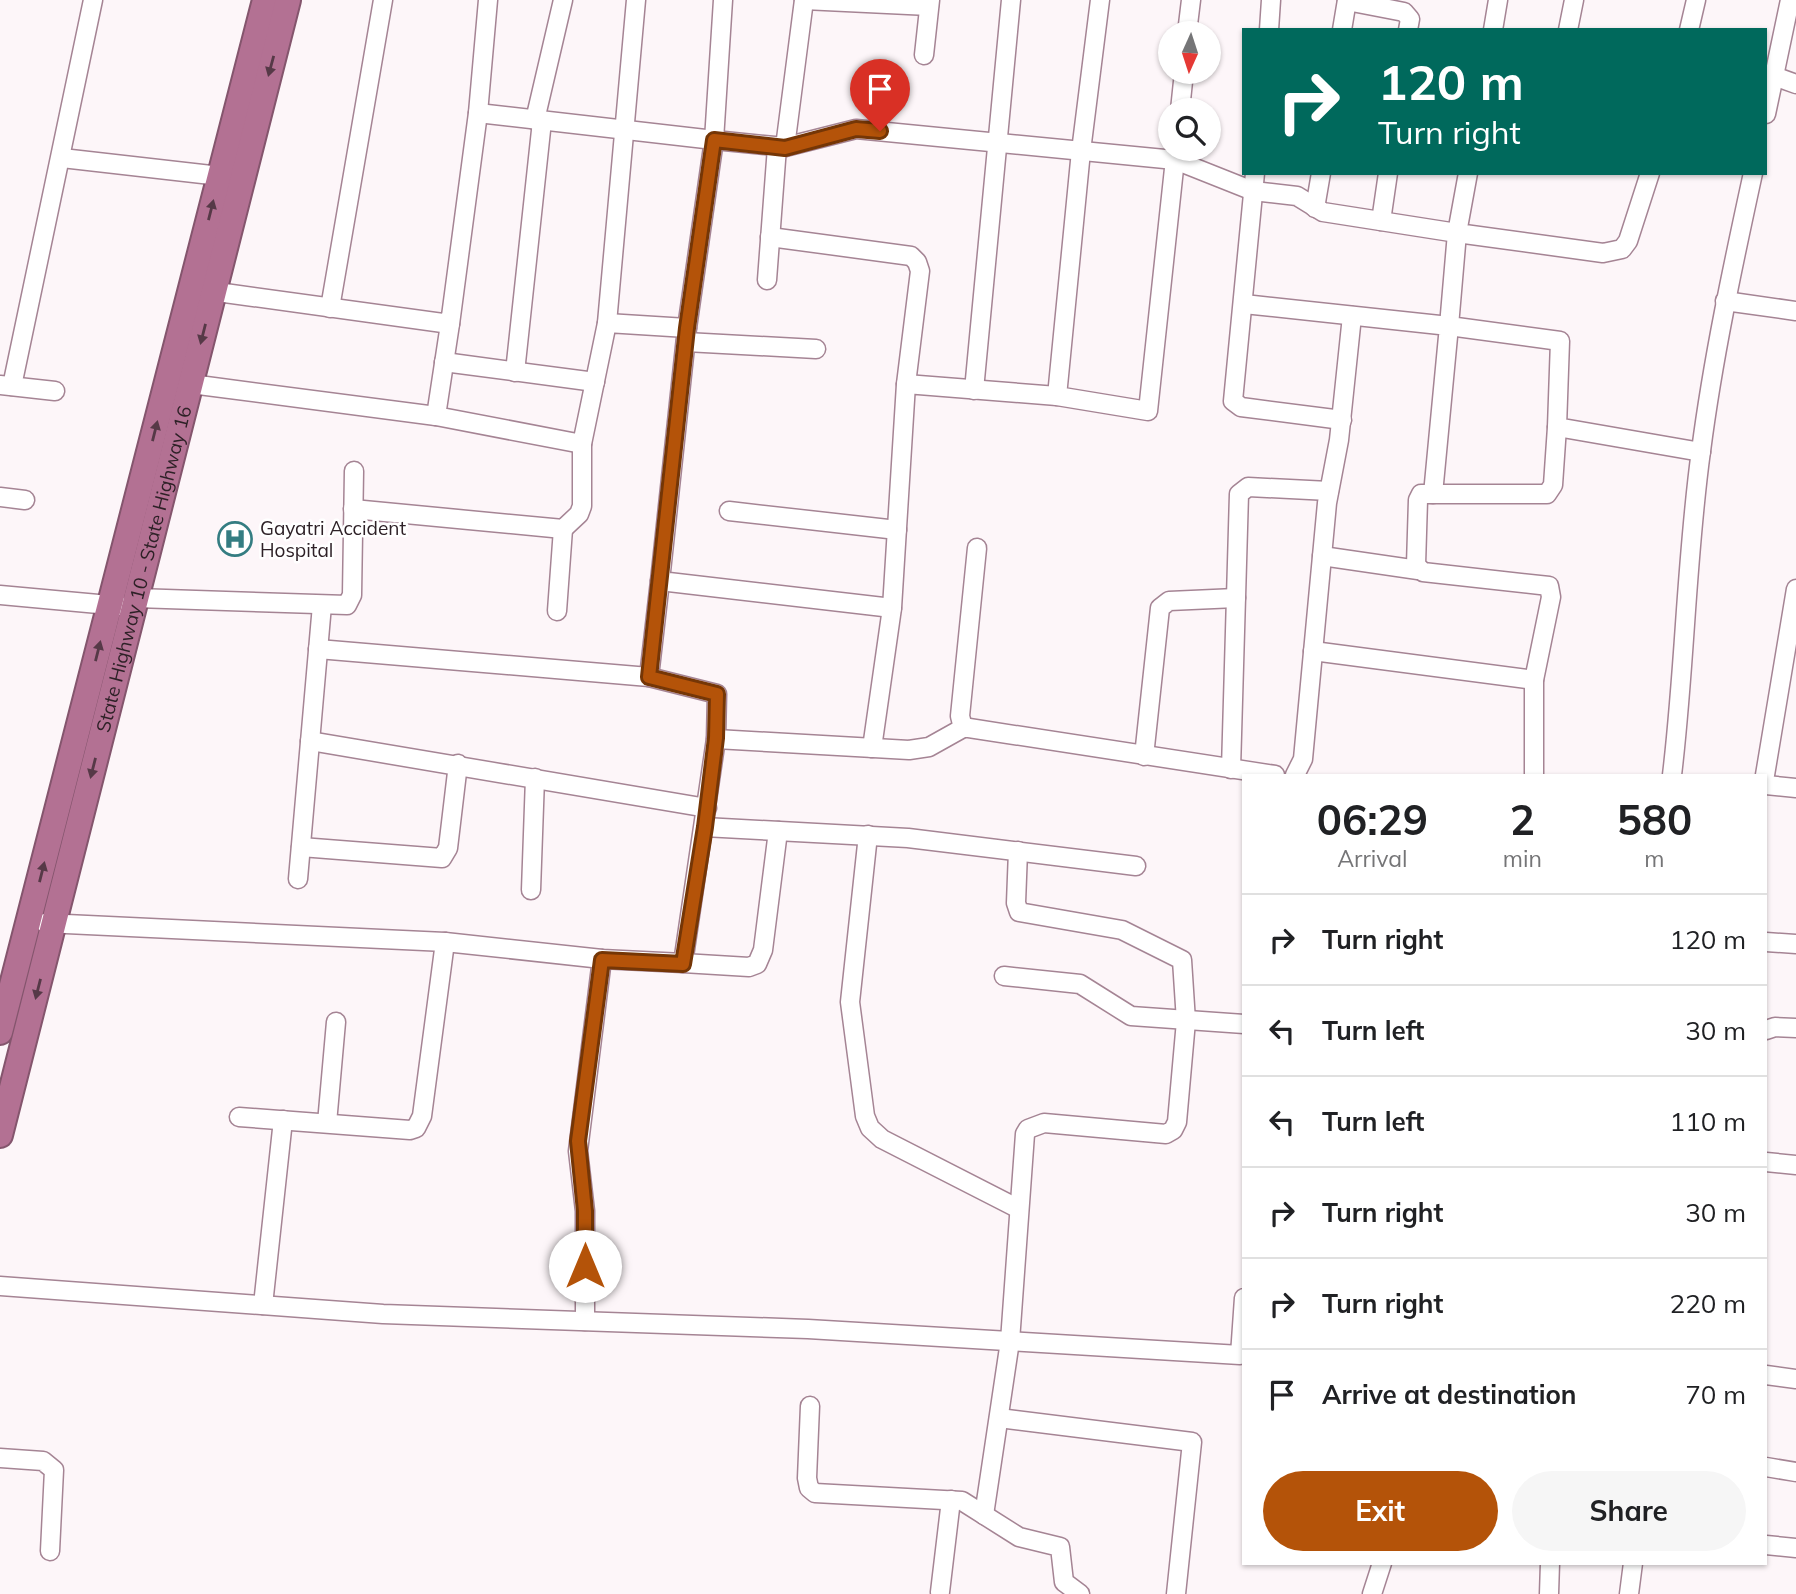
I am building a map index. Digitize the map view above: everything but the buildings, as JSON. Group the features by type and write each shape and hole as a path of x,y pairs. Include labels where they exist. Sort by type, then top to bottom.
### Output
{"highway":[{"name":"State Highway 10 - State Highway 16","path":"0,1032 29,924 191,384 219,176 265,0"},
{"name":"State Highway 10 - State Highway 16","path":"0,1135 55,923 127,603 203,290 288,0"}],"street":[{"path":"55,391 6,386 62,158 93,0"},
{"path":"330,308 383,0"},
{"path":"436,416 478,113 488,0"},
{"path":"515,372 538,120 563,0"},
{"path":"353,509 563,529 570,526 582,506 582,444 607,323 636,0"},
{"path":"649,677 687,335 714,140 723,0"},
{"path":"767,280 781,147 804,0 930,3 924,55"},
{"path":"974,390 1000,143 1011,0"},
{"path":"1057,396 1081,150 1100,0"},
{"path":"1188,21 1191,0"},
{"path":"1269,28 1271,0"},
{"path":"1493,28 1498,0"},
{"path":"1568,28 1574,0"},
{"path":"1689,28 1696,0"},
{"path":"1767,109 1790,0"},
{"path":"1342,28 1347,1 1404,12 1409,19 1408,28"},
{"path":"1774,76 1796,84"},
{"path":"478,113 781,147 856,129 1081,150 1158,153"},
{"path":"62,158 219,176"},
{"path":"906,384 1057,396 1148,411 1174,161"},
{"path":"1195,161 1297,196 1323,212 1457,233 1613,252 1628,241 1649,175"},
{"path":"1315,208 1321,175"},
{"path":"1381,221 1388,175"},
{"path":"1433,494 1457,233 1468,175"},
{"path":"1672,774 1682,692 1700,452 1725,301 1753,175"},
{"path":"1254,182 1244,304 1232,393 1236,405 1342,420"},
{"path":"770,237 911,256 920,271 906,384 892,608 872,748"},
{"path":"203,290 450,324"},
{"path":"1725,301 1796,311"},
{"path":"1244,304 1560,341 1553,485 1547,494 1421,494 1418,500 1418,569"},
{"path":"1296,774 1303,759 1329,491 1342,420 1352,316"},
{"path":"607,323 816,349"},
{"path":"444,362 595,382"},
{"path":"191,384 436,416 582,444"},
{"path":"1557,427 1700,452"},
{"path":"0,595 127,603 341,606 351,601 354,471"},
{"path":"1231,769 1238,500 1242,490 1248,487 1329,491"},
{"path":"0,497 25,500"},
{"path":"729,511 897,530"},
{"path":"557,611 563,529"},
{"path":"963,728 960,716 977,548"},
{"path":"1322,556 1549,586 1551,597 1534,680 1534,774"},
{"path":"660,581 892,608"},
{"path":"1765,774 1796,589"},
{"path":"1144,756 1160,608 1170,601 1236,598"},
{"path":"298,879 322,605"},
{"path":"318,649 649,677 717,694 716,738 705,827 683,964"},
{"path":"1313,651 1534,680"},
{"path":"716,738 918,749 963,728 1268,774"},
{"path":"310,741 707,808"},
{"path":"301,847 442,858 448,848 458,764"},
{"path":"531,890 536,778"},
{"path":"1767,785 1796,788"},
{"path":"705,827 868,835 1136,866"},
{"path":"29,924 55,923 445,942 602,960 750,967 757,964 763,950 778,831"},
{"path":"868,835 850,1002 863,1103 870,1128 882,1139 1019,1209"},
{"path":"984,1515 1010,1341 1025,1134 1028,1129 1044,1123 1166,1133 1173,1130 1177,1122 1186,1021 1185,967 1175,955 1122,930 1020,912 1016,903 1018,851"},
{"path":"239,1117 410,1130 419,1124 445,942"},
{"path":"1767,942 1796,944"},
{"path":"585,1321 585,1211 578,1151 602,960"},
{"path":"1004,976 1073,982 1131,1016 1242,1024"},
{"path":"327,1123 336,1022"},
{"path":"1767,1030 1774,1027 1796,1028"},
{"path":"263,1305 283,1120"},
{"path":"1767,1161 1796,1165"},
{"path":"0,1286 383,1314 808,1329 1240,1355 1242,1326"},
{"path":"1767,1375 1796,1379"},
{"path":"810,1406 807,1478 809,1488 815,1493 962,1501 1019,1537 1060,1547 1063,1588 1080,1594"},
{"path":"999,1418 1192,1441 1176,1594"},
{"path":"0,1458 43,1461 54,1470 50,1551"},
{"path":"1767,1468 1796,1472"},
{"path":"940,1592 951,1500"},
{"path":"1767,1545 1796,1548"},
{"path":"1372,1594 1381,1565"},
{"path":"1549,1594 1550,1565"},
{"path":"1629,1594 1633,1565"}],"place":[{"name":"Gayatri Accident Hospital","path":"235,539"}],"route":[{"path":"585,1266 585,1211 578,1141 602,960 683,964 716,738 717,694 649,677 687,328 714,140 785,148 856,129 880,131"}]}
